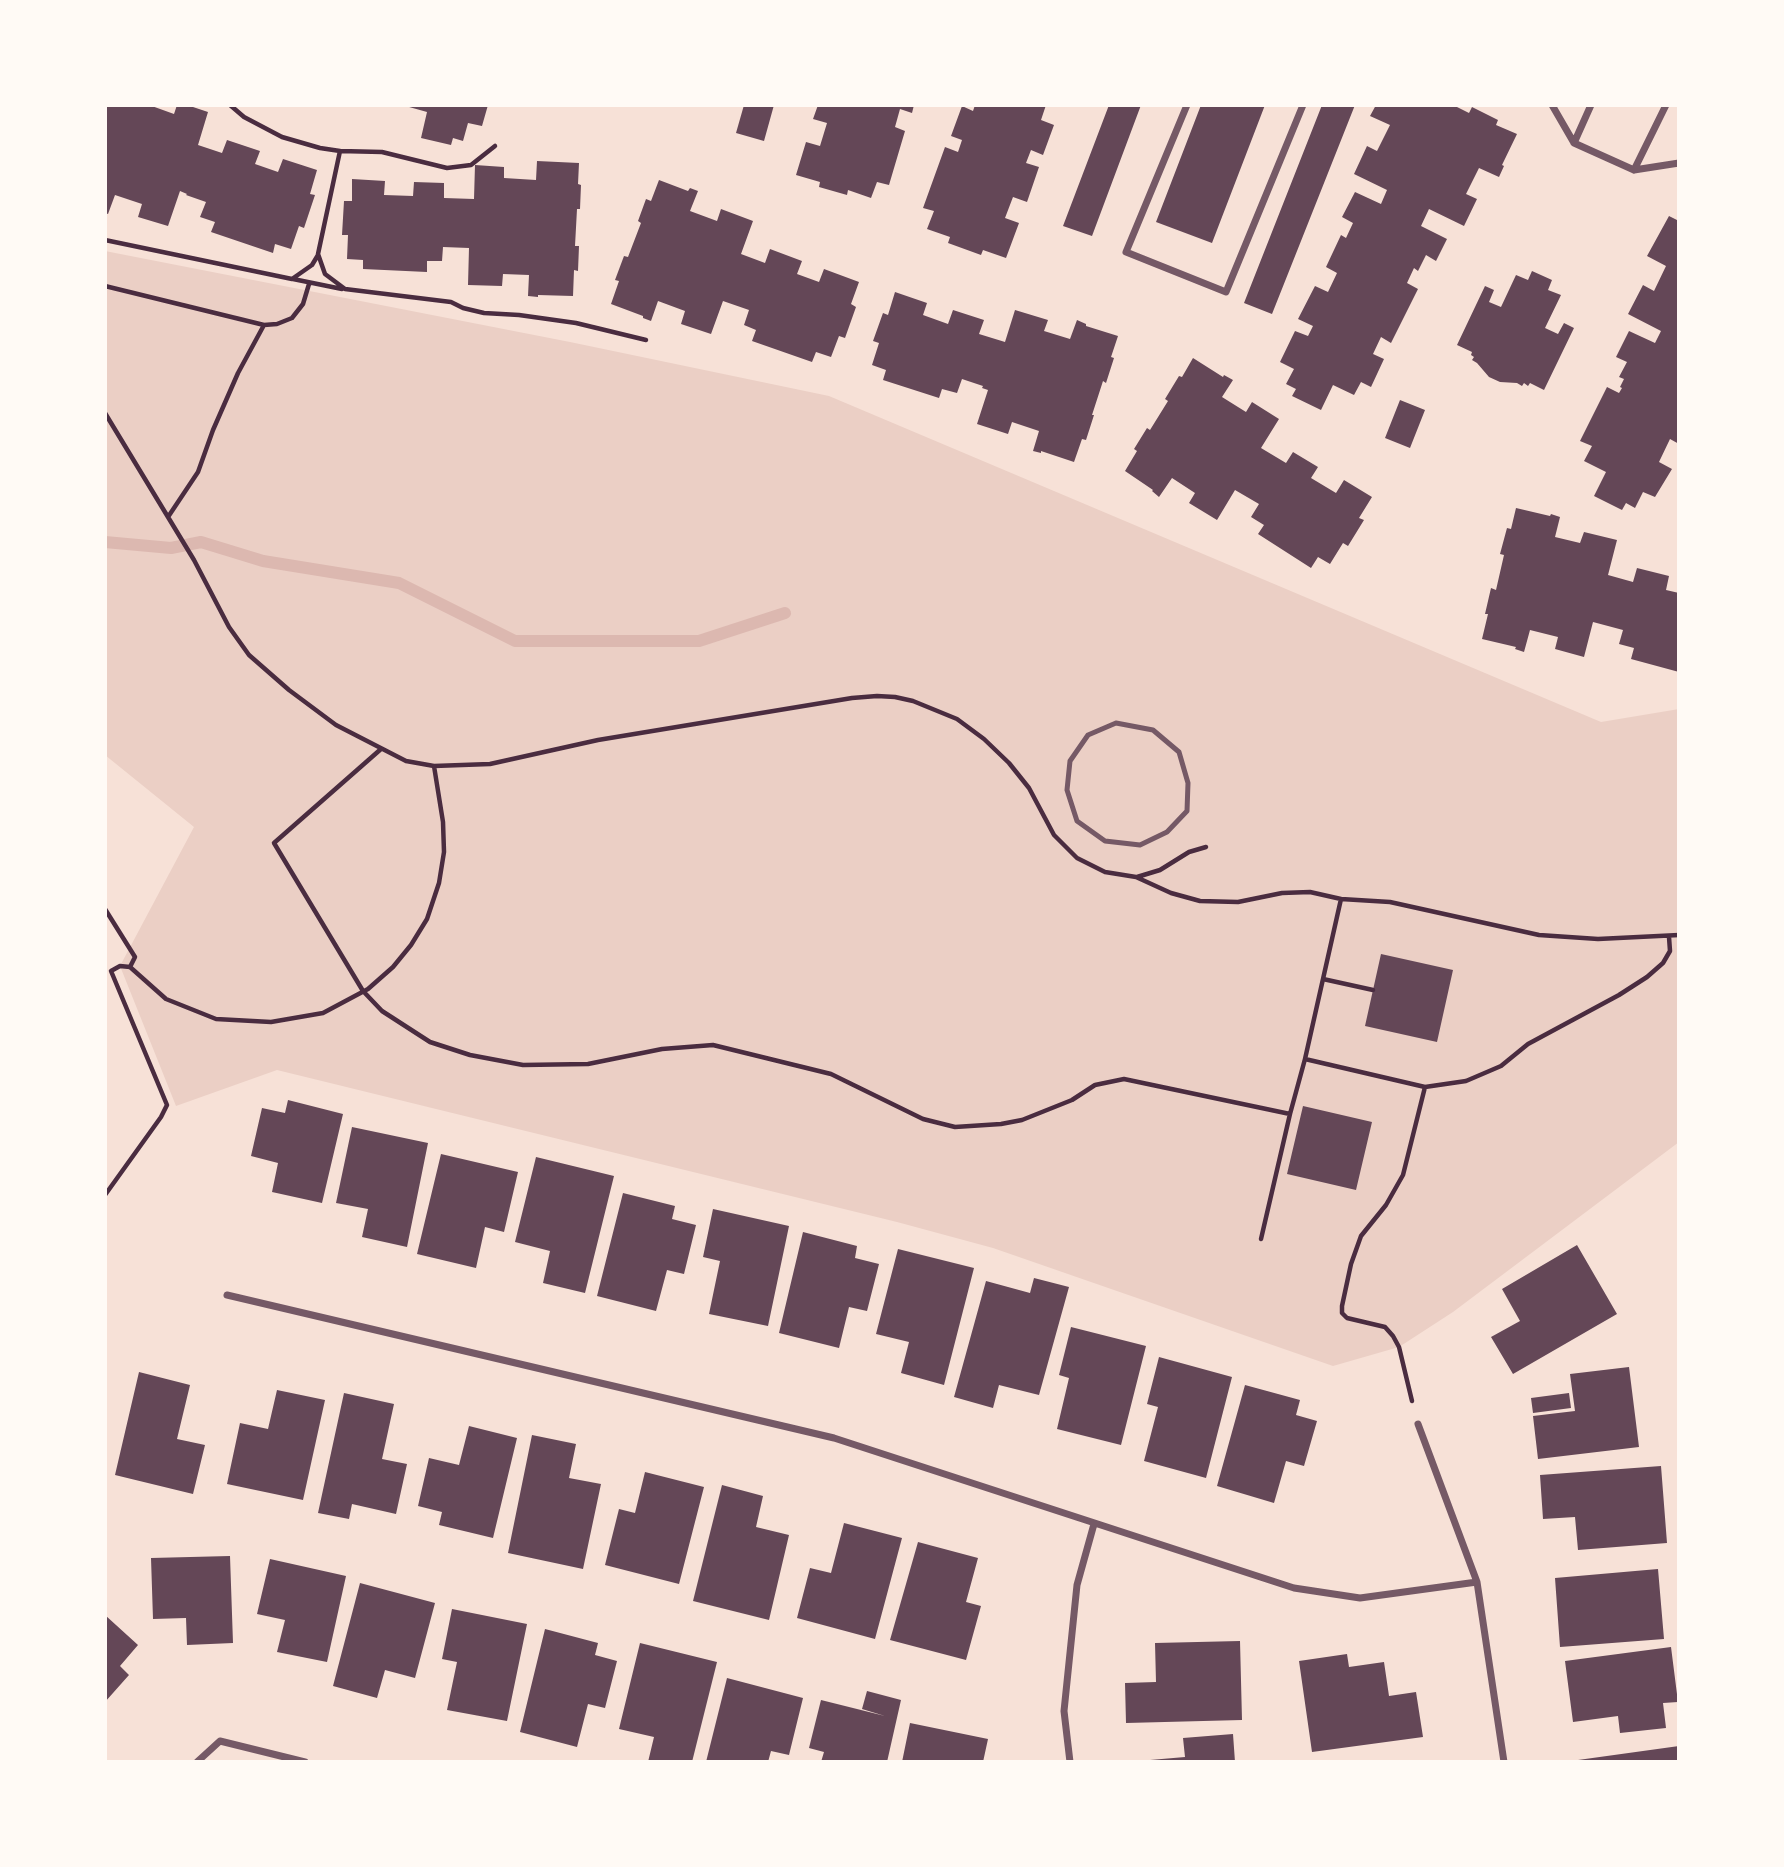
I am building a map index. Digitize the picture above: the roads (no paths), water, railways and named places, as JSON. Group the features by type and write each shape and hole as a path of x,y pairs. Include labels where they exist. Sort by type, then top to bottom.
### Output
{"street":[{"path":"1187,105 1125,251 1226,292 1303,105"},
{"path":"1552,105 1574,143 1634,170 1679,163"},
{"path":"1574,143 1591,105"},
{"path":"1634,170 1665,105"},
{"path":"227,1295 834,1438 1294,1588 1360,1598 1477,1583"},
{"path":"1418,1424 1477,1583 1504,1762"},
{"path":"1070,1762 1064,1711 1069,1661 1077,1585 1094,1524"},
{"path":"197,1762 220,1741 305,1762"}],"lane":[{"path":"1116,723 1153,730 1179,752 1188,783 1187,811 1167,832 1140,845 1105,841 1077,821 1067,790 1070,761 1088,735 1116,723"}],"waterway":[{"path":"105,542 171,548 201,542 263,561 399,583 515,641 699,641 785,613"}]}
